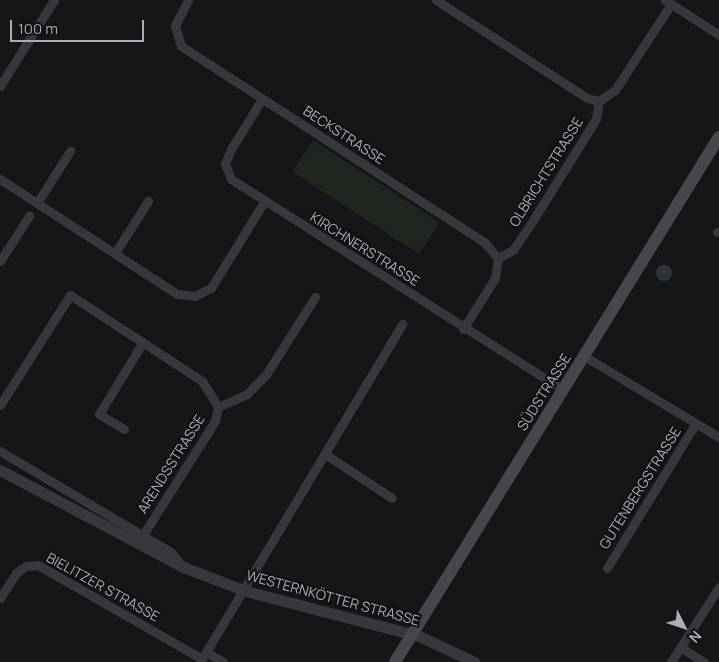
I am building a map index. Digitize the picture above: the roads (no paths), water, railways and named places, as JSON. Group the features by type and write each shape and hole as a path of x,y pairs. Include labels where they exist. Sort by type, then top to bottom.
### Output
{"main road":[{"name":"SÜDSTRASSE","path":"395,662 719,137"}],"street":[{"path":"0,86 54,0"},
{"name":"BECKSTRASSE","path":"188,0 179,15 176,35 181,46 484,242 498,258"},
{"path":"436,0 588,98 600,101 615,90 668,2 719,35"},
{"name":"KIRCHNERSTRASSE","path":"262,99 225,164 231,179 463,329 563,390"},
{"name":"OLBRICHTSTRASSE","path":"498,258 513,250 539,210 596,119 600,101"},
{"path":"37,203 70,151"},
{"path":"0,178 177,294 195,296 211,288 264,202"},
{"path":"115,253 148,201"},
{"path":"0,261 29,216"},
{"path":"463,329 496,278 498,258"},
{"name":"ARENDSSTRASSE","path":"0,406 70,295 202,381 218,407 215,422 143,535"},
{"name":"ARENDSSTRASSE","path":"218,407 247,394 267,373 315,297"},
{"path":"203,658 246,591 402,324"},
{"path":"124,429 99,414 143,342"},
{"path":"584,356 719,437"},
{"name":"GUTENBERGSTRASSE","path":"607,568 696,423"},
{"name":"WESTERNKÖTTER STRASSE","path":"0,451 171,552 183,567"},
{"path":"325,454 392,498"},
{"name":"WESTERNKÖTTER STRASSE","path":"0,470 183,567 246,591 411,634 474,662"},
{"name":"BIELITZER STRASSE","path":"0,598 16,573 26,566 38,565 203,658 223,662"},
{"path":"671,662 719,587"},
{"path":"680,647 704,662"}]}
